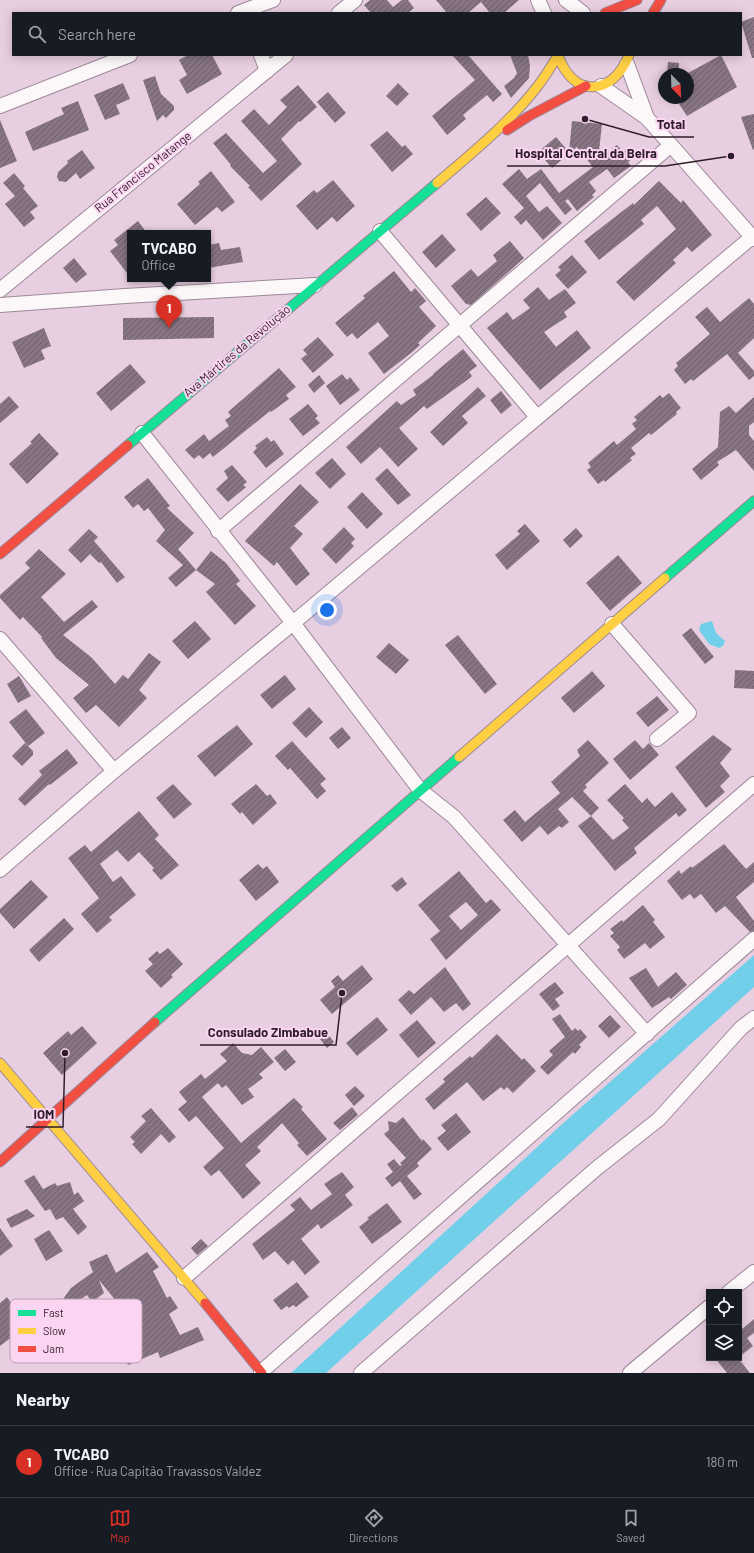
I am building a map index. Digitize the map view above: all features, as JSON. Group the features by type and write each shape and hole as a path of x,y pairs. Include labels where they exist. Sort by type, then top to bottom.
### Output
{"street":[{"path":"243,12 273,0"},
{"path":"340,12 355,0"},
{"path":"538,0 544,12"},
{"path":"566,0 582,12"},
{"path":"607,12 637,0"},
{"path":"654,12 661,0"},
{"path":"0,106 127,56"},
{"path":"261,56 267,71"},
{"name":"Rua Francisco Matange","path":"0,290 285,56"},
{"path":"558,56 561,67 567,76 586,86 600,86 612,82 621,74 628,59"},
{"path":"476,150 532,92 558,56"},
{"path":"628,59 647,118"},
{"path":"476,150 529,116 586,86"},
{"path":"0,870 114,771 753,238 670,146 647,118 600,86"},
{"path":"218,531 670,146"},
{"name":"Ava Mártires da Revolução","path":"0,554 315,285 476,150"},
{"path":"380,231 537,417"},
{"path":"0,305 315,285"},
{"path":"142,433 218,531 293,623 420,790 454,818 647,1034"},
{"path":"0,1162 47,1118 420,790 754,501"},
{"path":"612,624 689,713 657,739"},
{"path":"0,639 114,771"},
{"path":"184,1278 754,784"},
{"path":"0,1063 184,1278 262,1373 754,939"},
{"path":"361,1373 597,1168 659,1119 741,1028 754,1018"},
{"path":"733,1289 754,1272"},
{"path":"630,1373 706,1310"}],"water":[{"path":"712,621 716,633 725,641 723,646 719,648 709,644 699,630 701,624"},
{"path":"754,955 754,987 326,1373 291,1373 560,1126"}],"building":[{"path":"370,0 387,0 393,7 402,0 408,0 414,8 409,12 370,12 364,5"},
{"path":"436,0 519,0 505,12 489,12 481,2 469,12 446,12"},
{"path":"754,17 754,58 752,58 742,22"},
{"path":"186,56 213,56 222,74 187,94 179,80 187,75 179,60"},
{"path":"453,56 469,56 502,94 493,102 487,95 463,115 466,119 447,135 432,116 475,80"},
{"path":"510,56 528,56 530,66 529,78 511,98 504,86 514,78 517,73"},
{"path":"722,56 737,87 687,116 679,104 694,104 694,70"},
{"path":"668,62 679,63 679,68 668,68"},
{"path":"155,76 161,94 174,106 174,110 166,118 163,115 157,121 143,80"},
{"path":"123,83 130,99 116,105 120,114 105,120 94,95"},
{"path":"398,83 409,94 397,106 386,96"},
{"path":"298,85 317,107 300,122 299,121 281,139 302,164 261,201 248,187 250,186 230,166 231,165 213,143 226,133 263,173 277,161 241,121 254,109 269,125 287,107 280,100"},
{"path":"328,92 346,113 335,123 317,102"},
{"path":"78,101 89,130 33,151 25,132 64,114 61,108"},
{"path":"754,114 754,149 753,150 741,117"},
{"path":"0,120 17,161 0,168"},
{"path":"572,121 602,124 598,160 617,145 623,152 627,149 633,158 628,162 631,166 614,178 607,169 589,182 596,191 592,195 594,197 577,211 568,199 565,201 572,209 565,215 540,183 526,196 539,212 547,206 562,223 543,240 526,220 521,225 514,217 524,208 502,184 519,169 527,179 541,169 559,193 593,167 577,147 552,168 538,152 556,137 569,152"},
{"path":"387,131 402,147 405,145 413,154 392,172 370,145"},
{"path":"82,150 95,168 80,179 76,173 66,182 59,181 57,177 58,172 68,163 67,161"},
{"path":"211,171 235,202 222,212 217,207 195,225 177,204 200,184 198,182"},
{"path":"14,173 25,186 23,188 38,206 30,212 35,218 24,227 5,204 15,196 3,183"},
{"path":"333,180 355,206 337,222 332,217 317,230 296,206 314,190 317,193"},
{"path":"659,181 681,203 683,200 712,235 692,252 687,247 673,260 676,263 634,301 616,282 676,229 657,206 641,220 644,224 599,260 584,241 633,203 634,205"},
{"path":"486,197 501,213 481,231 466,214"},
{"path":"138,221 145,230 127,230 127,273 110,251 118,245 114,240"},
{"path":"442,234 456,250 436,268 422,252"},
{"path":"510,241 524,258 471,305 466,304 451,286 471,269 478,277 497,261 493,255"},
{"path":"219,243 221,250 240,247 243,262 211,267 211,244"},
{"path":"572,255 587,272 568,289 555,275 561,270 558,267"},
{"path":"74,258 87,274 76,283 63,268"},
{"path":"394,271 411,292 415,288 426,301 419,307 436,326 418,343 420,345 384,374 368,353 389,336 378,322 357,339 352,333 347,337 335,323 365,298 363,296"},
{"path":"538,287 549,300 565,289 576,303 564,312 567,317 544,332 556,347 577,330 591,348 540,390 487,328 507,312 513,320 530,308 523,300"},
{"path":"749,298 754,304 754,338 738,353 754,371 754,376 749,380 727,354 693,381 691,379 685,384 674,370 678,366 676,363 710,334 695,317 707,307 720,322"},
{"path":"214,317 214,338 123,340 123,318"},
{"path":"44,328 51,346 41,350 45,359 24,368 12,342"},
{"path":"318,337 334,355 313,373 301,359 307,354 303,350"},
{"path":"463,349 477,366 469,372 472,376 427,409 424,406 399,428 418,449 398,467 380,447 361,464 346,447 397,401 401,405 416,395 413,390"},
{"path":"130,364 146,382 111,411 96,393"},
{"path":"279,368 296,387 286,395 289,399 271,412 270,411 213,457 210,453 203,459 199,455 194,459 185,450 204,434 209,441 229,426 225,420 231,416 228,412"},
{"path":"342,374 347,380 350,377 360,390 340,405 326,386"},
{"path":"319,375 325,383 314,393 308,385"},
{"path":"478,387 486,396 462,416 468,423 443,446 430,432"},
{"path":"501,391 512,405 501,414 490,400"},
{"path":"669,393 681,408 676,412 677,414 651,435 649,433 631,448 636,454 630,458 632,460 605,482 604,480 598,484 587,470 591,467 588,463 614,441 617,445 636,429 632,424 637,420 634,417 660,395 663,398"},
{"path":"9,396 19,407 0,423 0,404"},
{"path":"754,397 754,422 749,426 749,435 754,441 754,471 736,450 717,462 719,465 701,480 692,469 718,447 720,412 729,406 736,413"},
{"path":"308,404 318,416 315,418 320,423 303,436 289,419"},
{"path":"39,433 59,454 27,484 9,464 32,443 30,442"},
{"path":"267,437 271,442 274,440 284,454 266,468 253,452 257,448 255,446"},
{"path":"332,458 346,474 330,489 315,473"},
{"path":"232,465 247,482 243,485 246,487 228,502 216,489 228,478 224,471"},
{"path":"387,468 411,495 398,505 375,479"},
{"path":"148,478 170,506 167,508 194,533 178,549 196,570 176,587 168,578 183,565 156,541 165,530 148,508 144,511 138,504 133,508 124,497"},
{"path":"300,484 319,502 294,526 303,534 290,548 310,574 296,586 277,562 274,566 245,541"},
{"path":"362,492 383,514 367,529 347,507"},
{"path":"525,524 540,541 507,570 495,555 520,534 517,531"},
{"path":"344,527 355,539 351,543 354,546 336,564 322,549"},
{"path":"576,528 583,536 570,548 563,540"},
{"path":"89,529 98,537 94,541 125,577 117,583 101,562 99,563 90,554 81,563 68,550"},
{"path":"39,549 66,574 41,597 64,622 92,600 98,607 63,635 91,657 115,684 123,675 128,679 149,653 161,662 139,690 147,698 119,727 96,705 86,713 73,698 89,685 56,658 41,638 42,637 23,617 20,620 0,598 0,595 30,568 25,563"},
{"path":"211,551 226,563 240,581 236,584 256,606 235,625 206,592 215,584 196,570"},
{"path":"618,555 642,583 610,611 586,583"},
{"path":"195,621 211,639 188,659 172,641"},
{"path":"691,628 714,657 705,664 682,635"},
{"path":"458,635 497,684 485,694 445,645"},
{"path":"389,643 409,660 396,674 376,657"},
{"path":"735,670 754,671 754,689 734,688"},
{"path":"592,671 605,686 574,713 561,698"},
{"path":"285,675 296,689 272,709 260,695"},
{"path":"19,676 31,696 18,703 7,684"},
{"path":"657,696 669,710 648,727 636,713"},
{"path":"309,707 323,722 306,738 292,723"},
{"path":"26,709 45,733 28,746 9,722"},
{"path":"237,725 253,744 215,777 197,756"},
{"path":"342,727 351,738 338,749 329,738"},
{"path":"713,735 732,749 720,763 730,776 720,786 725,792 706,808 675,767"},
{"path":"588,740 609,763 585,785 587,787 583,791 599,808 591,816 572,797 558,809 569,822 562,828 559,826 548,835 540,826 522,842 503,820 515,810 525,822 560,793 551,782 580,756 577,750"},
{"path":"635,740 643,749 649,743 659,755 630,780 613,759"},
{"path":"292,741 326,779 320,784 326,791 317,799 290,768 288,770 275,756"},
{"path":"25,743 33,751 33,755 22,766 12,756"},
{"path":"67,749 78,763 50,785 49,784 25,806 18,799 42,775 39,771"},
{"path":"173,784 192,804 174,819 156,798"},
{"path":"256,784 267,796 270,794 277,803 253,825 242,812 240,814 231,804"},
{"path":"625,784 642,803 647,798 655,807 672,792 687,810 679,817 676,813 634,848 637,853 615,871 578,826 591,816 613,840 629,828 622,820 624,818 607,800"},
{"path":"139,811 159,835 155,839 179,865 161,880 152,870 154,868 139,852 128,862 117,850 100,864 113,882 121,876 136,895 109,917 112,920 97,933 81,914 99,898 68,858 85,845 91,852"},
{"path":"724,844 746,869 754,862 754,882 736,897 754,921 754,931 750,932 725,906 716,913 701,894 694,899 690,894 682,900 667,881 679,870 681,874 691,866 692,868"},
{"path":"258,864 263,869 267,866 279,882 256,901 239,880"},
{"path":"459,871 486,903 491,899 501,910 446,960 430,939 440,931 418,905","holes":["466,902 478,915 461,930 449,916"]},
{"path":"402,877 407,884 397,892 391,886"},
{"path":"31,880 48,897 14,929 0,913 0,909"},
{"path":"643,905 655,920 653,922 665,937 650,949 645,943 624,959 617,950 620,947 610,936 614,933 610,929 622,920 623,922"},
{"path":"64,918 74,929 39,962 29,950"},
{"path":"168,948 183,964 171,975 173,977 161,988 145,971 153,964 148,959 157,951 160,954"},
{"path":"362,965 373,979 332,1014 320,1000 335,987 331,981 338,975 343,981"},
{"path":"445,967 471,1004 463,1011 456,1003 444,1012 431,997 411,1015 398,1000 409,990 414,994"},
{"path":"646,968 658,987 676,972 687,985 671,999 669,997 652,1008 629,978"},
{"path":"555,982 564,993 555,999 560,1006 553,1011 539,994"},
{"path":"560,1014 572,1031 575,1028 578,1031 580,1029 587,1037 579,1045 581,1047 575,1054 573,1052 548,1075 540,1067 553,1055 549,1051 565,1037 552,1019"},
{"path":"610,1015 621,1027 609,1038 598,1026"},
{"path":"377,1017 388,1030 357,1056 346,1043"},
{"path":"417,1020 436,1043 418,1058 399,1035"},
{"path":"82,1026 97,1043 62,1075 43,1053 68,1031 71,1035"},
{"path":"327,1033 334,1042 327,1048 320,1039"},
{"path":"497,1034 522,1060 524,1058 536,1071 513,1093 507,1087 504,1090 501,1087 483,1101 467,1082 434,1110 425,1099 445,1082 443,1079 470,1056 472,1058"},
{"path":"233,1043 242,1053 252,1055 261,1047 274,1062 259,1074 263,1078 248,1089 254,1097 242,1105 226,1085 222,1088 218,1083 202,1097 241,1143 294,1098 303,1107 301,1109 327,1139 307,1156 297,1145 299,1143 282,1123 257,1147 261,1151 245,1165 261,1183 243,1199 219,1170 211,1176 203,1167 224,1148 196,1116 189,1122 178,1109 187,1102 179,1092 201,1074 205,1079 227,1061 220,1054"},
{"path":"285,1049 296,1062 285,1071 274,1058"},
{"path":"355,1086 365,1096 354,1106 345,1095"},
{"path":"352,1107 358,1115 340,1130 333,1123"},
{"path":"151,1108 176,1137 169,1143 161,1134 141,1154 132,1144 135,1142 130,1137 146,1121 141,1116"},
{"path":"456,1113 471,1132 448,1151 437,1138 446,1131 441,1125"},
{"path":"403,1117 422,1141 423,1139 432,1149 417,1163 419,1166 407,1176 422,1194 414,1200 400,1181 392,1187 385,1178 393,1172 387,1164 394,1159 400,1166 402,1165 400,1163 406,1158 384,1134 389,1130 388,1121 396,1123"},
{"path":"342,1172 354,1187 345,1195 353,1205 321,1229 318,1224 301,1239 320,1262 305,1275 293,1260 288,1265 275,1251 263,1260 252,1244 295,1210 290,1205 300,1197 311,1210 332,1194 324,1184"},
{"path":"34,1175 43,1189 55,1183 57,1186 70,1182 74,1195 78,1192 84,1201 73,1209 87,1227 78,1235 63,1217 56,1220 50,1209 45,1211 24,1181"},
{"path":"387,1203 402,1222 372,1244 359,1227 369,1219 367,1218"},
{"path":"27,1209 35,1216 11,1228 6,1219"},
{"path":"0,1228 13,1246 0,1256"},
{"path":"49,1230 63,1251 46,1261 34,1239"},
{"path":"201,1239 208,1246 197,1255 191,1248"},
{"path":"147,1252 159,1267 153,1271 167,1298 170,1296 178,1308 169,1314 180,1335 198,1327 204,1340 160,1358 158,1352 142,1359 142,1299 114,1299 99,1280 104,1293 96,1299 90,1299 87,1295 81,1299 63,1299 71,1288 93,1272 89,1262 107,1254 116,1273"},
{"path":"297,1282 309,1297 296,1307 293,1305 289,1308 287,1306 281,1310 273,1300"},
{"path":"7,1297 10,1301 10,1338 0,1346 0,1303"},
{"path":"754,1319 754,1333 747,1338 753,1346 742,1355 742,1329"},
{"path":"717,1361 740,1361 750,1373 727,1373"}],"traffic: fast":[{"path":"128,445 437,183"},
{"path":"665,578 754,501"},
{"path":"155,1022 459,757"}],"traffic: slow":[{"path":"558,56 565,69 573,79 583,85 593,87 603,85 613,78 622,69 628,56"},
{"path":"437,183 490,137 514,113 540,83 558,56"},
{"path":"459,757 665,578"},
{"path":"0,1063 205,1303"}],"traffic: jam":[{"path":"607,12 637,0"},
{"path":"654,12 661,0"},
{"path":"507,130 529,116 586,86"},
{"path":"0,554 128,445"},
{"path":"0,1162 155,1022"},
{"path":"205,1303 262,1373"}],"place":[{"name":"Total","path":"585,119"},
{"name":"Hospital Central da Beira","path":"731,156"},
{"name":"TVCABO","path":"169,328"},
{"name":"Consulado Zimbabue","path":"342,993"},
{"name":"IOM","path":"65,1053"}]}
